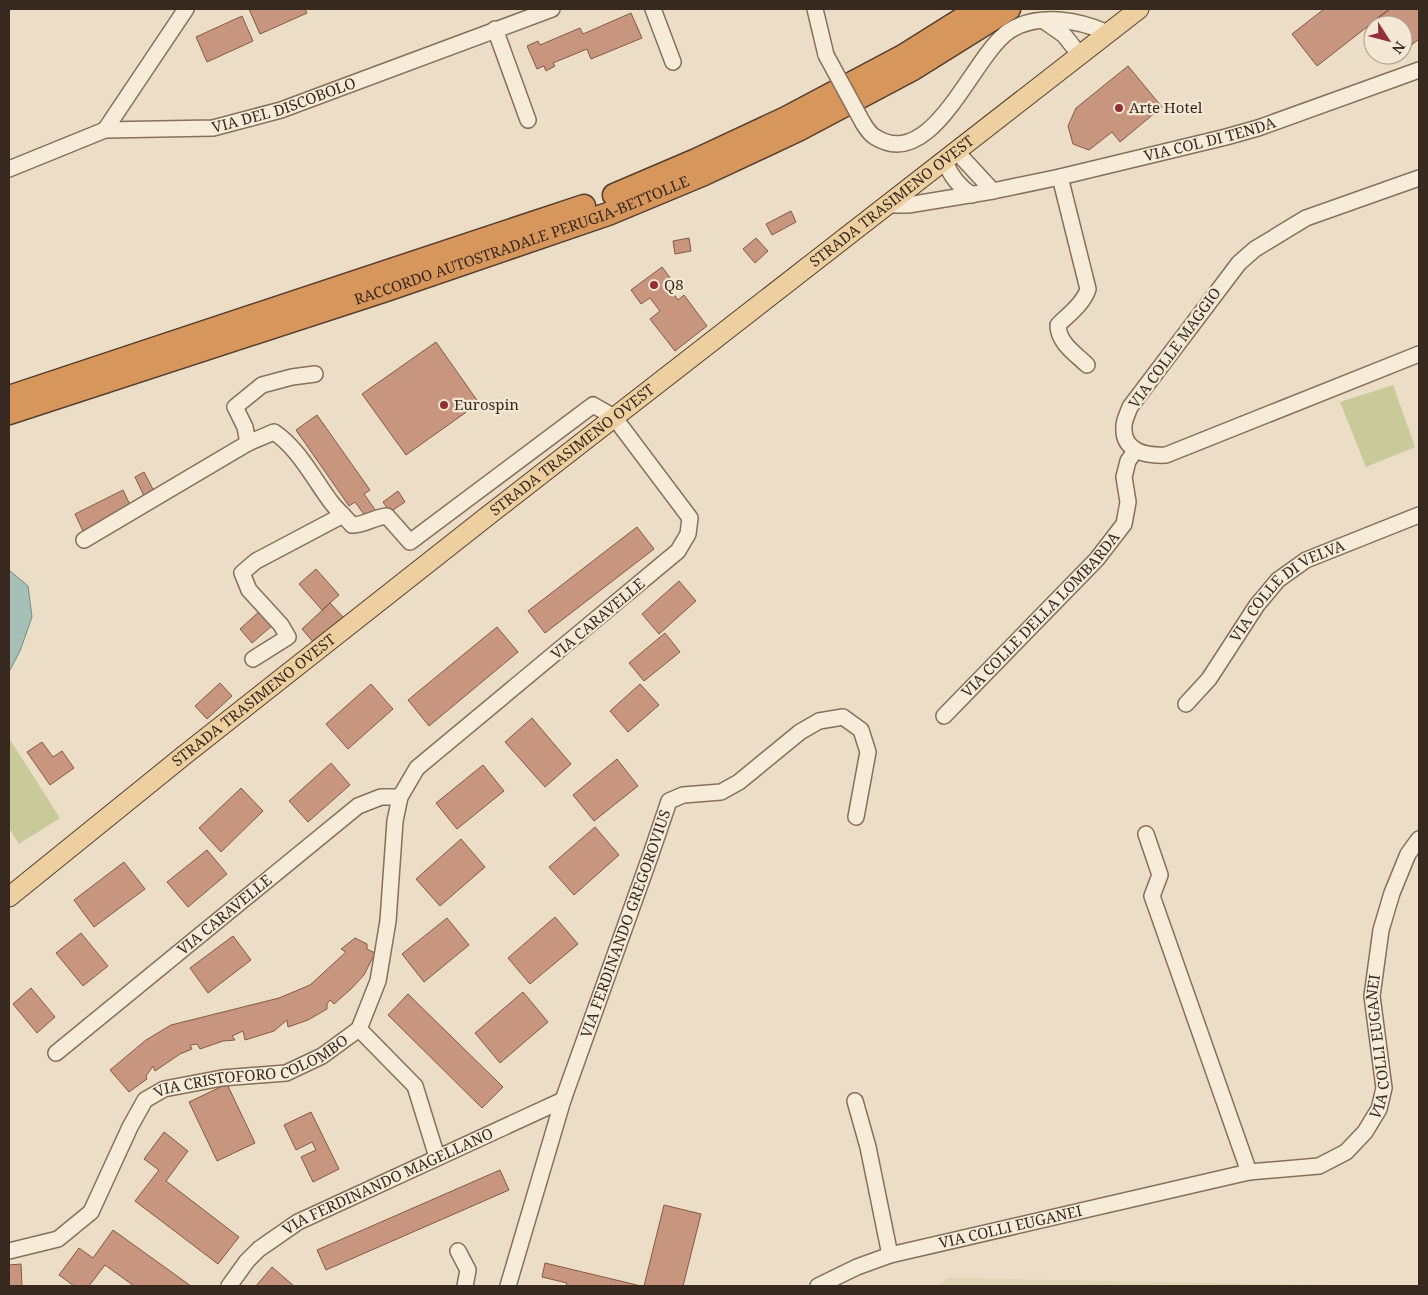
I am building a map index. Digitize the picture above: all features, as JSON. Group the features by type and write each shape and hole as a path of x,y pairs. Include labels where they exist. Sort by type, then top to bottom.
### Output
{"highway":[{"path":"9,397 599,201 696,160 786,118 903,56 978,9"},
{"name":"RACCORDO AUTOSTRADALE PERUGIA-BETTOLLE","path":"9,414 608,214 704,174 798,130 913,69 1009,9"}],"main road":[{"name":"STRADA TRASIMENO OVEST","path":"9,897 182,757 614,416 1139,9"}],"street":[{"path":"105,130 186,9"},
{"name":"VIA DEL DISCOBOLO","path":"9,169 105,130 213,128 281,110 552,9"},
{"path":"653,9 673,62"},
{"path":"815,9 826,55 863,123 874,137 889,143 901,144 924,136 936,124 995,44 1009,31 1034,21 1044,21 1076,22 1108,33"},
{"path":"1044,21 1064,35 1079,54"},
{"path":"495,29 528,120"},
{"name":"VIA COL DI TENDA","path":"888,205 908,205 993,191 1060,177 1258,128 1419,70"},
{"path":"950,156 993,191"},
{"path":"950,156 949,172 963,189 972,195"},
{"path":"1060,177 1088,289 1087,295 1058,325 1058,332 1061,339 1087,365"},
{"name":"VIA COLLE MAGGIO","path":"1135,451 1125,436 1124,426 1130,407 1239,263 1255,249 1306,218 1419,178"},
{"path":"1135,451 1150,456 1166,455 1419,354"},
{"path":"248,443 244,427 235,407 262,385 292,377 315,374"},
{"path":"84,540 248,443 274,432 283,438 352,525 360,525 378,517 387,516 410,542 593,405 614,416"},
{"name":"VIA CARAVELLE","path":"360,1029 378,981 388,921 395,821 400,797 417,768 678,551 688,534 690,518 614,416"},
{"name":"VIA COLLE DELLA LOMBARDA","path":"944,716 1097,559 1124,524 1128,502 1124,477 1128,462 1135,451"},
{"path":"253,659 288,637 281,625 249,590 242,573 256,561 343,515"},
{"name":"VIA COLLE DI VELVA","path":"1186,704 1209,679 1257,605 1278,580 1306,560 1419,515"},
{"name":"VIA FERDINANDO GREGOROVIUS","path":"508,1286 563,1100 669,801 683,795 721,792 739,782 800,732 819,721 843,717 861,730 868,752 856,817"},
{"name":"VIA CARAVELLE","path":"56,1053 358,806 381,797 400,797"},
{"path":"1146,834 1160,875 1152,896 1249,1172"},
{"name":"VIA COLLI EUGANEI","path":"818,1286 858,1267 890,1255 1249,1172 1319,1166 1346,1152 1366,1132 1379,1109 1384,1088 1372,996 1380,930 1401,870 1408,854 1419,839"},
{"name":"VIA CRISTOFORO COLOMBO","path":"9,1251 58,1239 91,1212 130,1127 145,1100 164,1089 222,1078 286,1072 322,1056 360,1029 415,1086 437,1157"},
{"name":"VIA FERDINANDO MAGELLANO","path":"229,1286 247,1261 259,1249 298,1222 563,1100"},
{"path":"856,1101 868,1147 890,1255"},
{"path":"458,1251 468,1270 465,1286"}],"shaded area":[{"path":"948,1278 1334,1285 1335,1286 935,1286"}],"green space":[{"path":"1393,385 1415,447 1366,467 1340,402"},
{"path":"9,738 60,818 19,844 9,828"}],"water":[{"path":"9,570 28,586 32,617 20,651 9,672"}],"building":[{"path":"249,9 305,9 307,13 260,34"},
{"path":"1324,9 1390,9 1382,15 1363,15 1363,30 1317,66 1292,34"},
{"path":"1390,9 1419,9 1419,39 1413,44 1413,15 1381,15"},
{"path":"631,13 642,38 591,59 587,49 553,63 555,66 546,71 544,66 537,69 527,46 538,41 540,45 580,28 583,34"},
{"path":"242,16 253,41 207,62 196,37"},
{"name":"Arte Hotel","path":"1128,66 1162,107 1120,142 1112,132 1089,150 1073,144 1068,126 1076,108"},
{"path":"791,211 796,222 772,235 766,224"},
{"path":"689,238 691,251 675,254 673,241"},
{"path":"756,238 768,251 755,263 743,249"},
{"path":"662,267 671,279 666,283 678,300 684,295 707,326 675,351 650,319 660,311 650,298 641,304 631,290"},
{"path":"436,342 479,403 406,455 362,394"},
{"path":"317,415 370,490 364,494 376,511 366,517 355,502 349,506 296,430"},
{"path":"144,472 156,495 146,500 135,477"},
{"path":"123,490 131,507 83,531 75,514"},
{"path":"398,491 405,502 390,512 383,502"},
{"path":"637,527 654,549 545,633 528,611"},
{"path":"316,569 339,595 322,610 299,584"},
{"path":"679,581 696,601 659,634 642,614"},
{"path":"330,603 344,618 315,644 302,629"},
{"path":"261,610 274,624 252,643 240,629"},
{"path":"497,627 518,652 429,726 408,700"},
{"path":"665,633 680,652 644,681 629,663"},
{"path":"220,683 232,696 207,719 195,706"},
{"path":"371,684 393,709 348,749 326,724"},
{"path":"640,684 659,705 628,732 610,711"},
{"path":"532,718 571,764 545,787 505,742"},
{"path":"42,742 53,757 62,751 74,768 50,785 27,752"},
{"path":"617,759 638,786 594,821 573,795"},
{"path":"331,763 350,785 308,822 289,801"},
{"path":"483,765 504,791 457,829 436,803"},
{"path":"241,788 263,811 221,852 199,828"},
{"path":"595,827 619,855 574,895 549,867"},
{"path":"461,839 485,867 440,906 416,879"},
{"path":"207,850 227,874 188,907 167,882"},
{"path":"124,862 145,889 94,927 74,900"},
{"path":"555,917 578,944 530,984 508,958"},
{"path":"447,918 469,945 424,982 402,954"},
{"path":"81,933 108,966 83,986 56,953"},
{"path":"233,936 251,960 208,993 190,968"},
{"path":"355,938 367,944 367,949 375,953 364,975 334,1004 330,1000 327,1004 327,1009 308,1020 288,1027 287,1020 274,1031 245,1040 243,1031 232,1036 235,1040 223,1041 200,1049 197,1044 190,1045 192,1049 180,1054 155,1071 153,1066 146,1076 147,1079 129,1092 110,1070 146,1040 171,1025 279,998 310,985 346,952 341,949"},
{"path":"31,988 55,1017 37,1033 13,1004"},
{"path":"523,992 548,1022 500,1063 475,1033"},
{"path":"408,994 503,1087 482,1108 388,1015"},
{"path":"227,1084 255,1143 217,1161 189,1102"},
{"path":"311,1112 339,1169 313,1182 301,1157 316,1150 312,1142 296,1150 284,1125"},
{"path":"164,1132 188,1151 166,1181 239,1237 218,1264 135,1201 159,1170 144,1159"},
{"path":"500,1170 509,1190 326,1270 317,1250"},
{"path":"664,1205 701,1214 683,1286 644,1286"},
{"path":"113,1230 191,1286 134,1286 105,1265 89,1286 74,1286 59,1275 79,1248 93,1258"},
{"path":"545,1263 641,1286 566,1286 567,1283 542,1277"},
{"path":"21,1264 22,1286 9,1286 9,1265"},
{"path":"272,1267 294,1286 256,1286"}],"place":[{"name":"Arte Hotel","path":"1119,108"},
{"name":"Q8","path":"654,285"},
{"name":"Eurospin","path":"444,405"}]}
